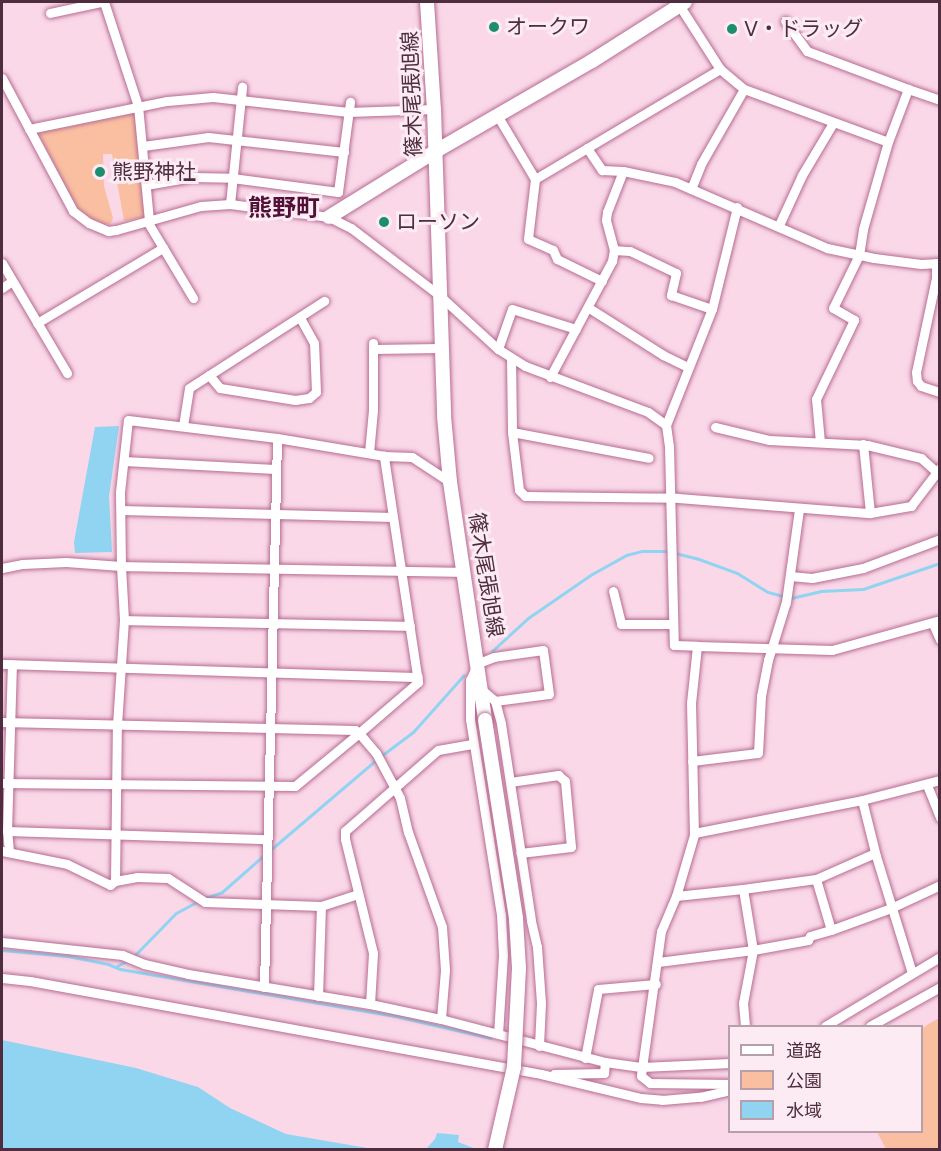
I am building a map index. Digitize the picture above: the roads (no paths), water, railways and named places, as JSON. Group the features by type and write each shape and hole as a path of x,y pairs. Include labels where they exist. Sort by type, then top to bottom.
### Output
{"main road":[{"name":"篠木尾張旭線","path":"427,2 436,151 440,348 450,482 516,919 519,968 514,1067 495,1149"},
{"path":"329,217 436,151 592,61 682,3"}],"street":[{"path":"50,14 102,2 138,106 148,220 193,298"},
{"path":"682,3 720,69 744,88 888,142"},
{"path":"785,21 807,51 939,100"},
{"path":"535,179 720,69"},
{"path":"2,78 28,129 80,219 108,231 201,206 230,204 329,217 351,228 439,295 498,349 512,358 550,378 648,412 666,425"},
{"path":"230,204 242,87"},
{"path":"691,189 701,164 744,88"},
{"path":"820,442 816,399 854,320 833,308 859,255 863,229 888,142 908,89"},
{"path":"28,129 138,106 213,97 348,112 434,109"},
{"path":"146,184 193,177 232,178 338,192 350,102"},
{"path":"497,115 535,179 528,239 553,250 557,260 602,281"},
{"path":"779,225 802,175 833,123"},
{"path":"143,146 208,137 237,138 344,152"},
{"path":"587,148 602,170 623,171 675,183 779,225 827,248 921,264 938,263 916,372 917,381 921,386 939,392"},
{"path":"550,378 612,261 614,250 606,220 623,171"},
{"path":"736,207 712,309 666,425 674,645 772,650 832,650 936,622 939,640"},
{"path":"37,323 163,248"},
{"path":"614,250 630,251 676,273 671,294 712,309"},
{"path":"2,263 67,373"},
{"path":"2,288 12,281"},
{"path":"183,426 189,388 324,301"},
{"path":"589,308 663,355 688,367"},
{"path":"498,349 512,309 576,329"},
{"path":"209,375 220,388 295,400 309,398 316,392 314,343 300,318"},
{"path":"369,453 373,410 373,346 440,348"},
{"path":"512,358 512,432 519,490 525,496 734,501 799,509 870,513 911,506 939,471 921,458 863,444 769,440 715,427"},
{"path":"115,881 117,725 123,620 121,510 123,461 128,420 277,438 384,456 412,457 450,482"},
{"path":"512,432 650,458"},
{"path":"264,987 277,438"},
{"path":"863,444 870,513"},
{"path":"4,782 295,786 359,733 418,682 384,456"},
{"path":"123,461 275,469"},
{"path":"692,761 758,753 761,696 787,598 799,509"},
{"path":"121,510 393,517"},
{"path":"790,576 812,578 862,568 939,539"},
{"path":"2,568 22,564 66,562 121,566 464,572"},
{"path":"613,591 621,624 673,624"},
{"path":"123,620 410,626"},
{"path":"697,646 691,703 694,833 676,896 661,931 656,984 641,1076 650,1083 728,1084"},
{"path":"495,702 549,694 543,650 494,657 478,663 470,680 470,719 473,744 501,914 503,955 498,1034"},
{"path":"358,894 321,906 202,899 168,878 137,877 115,881 110,885 67,864 5,851 7,664 418,677"},
{"path":"482,690 495,702 537,947 541,1003 538,1046"},
{"path":"5,722 355,730 379,758 395,789 442,927 445,970 441,1019"},
{"path":"370,1004 373,954 345,831 438,750 473,744"},
{"path":"510,782 558,775 565,781 571,847 520,853"},
{"path":"694,833 927,786 939,780"},
{"path":"927,786 939,818"},
{"path":"862,800 875,853 912,973"},
{"path":"7,831 116,836 267,848"},
{"path":"676,896 816,879 875,853"},
{"path":"816,879 831,930"},
{"path":"658,962 753,950 808,940 810,936 891,908 939,885"},
{"path":"743,889 753,950 743,1004 745,1025"},
{"path":"318,996 321,906"},
{"path":"2,942 122,955 144,964 188,974 370,1004 441,1019 604,1062 641,1067 728,1063"},
{"path":"827,1025 939,957"},
{"path":"2,978 30,981 541,1074 641,1098 662,1100 700,1097 728,1090"},
{"path":"585,1058 598,989 656,984"},
{"path":"872,1025 939,987"},
{"path":"541,1074 604,1073 604,1062"}],"water":[{"path":"119,426 109,496 112,552 75,553 74,542 95,427"},
{"path":"2,1040 136,1068 198,1087 230,1108 286,1134 373,1149 2,1149"},
{"path":"437,1133 459,1135 458,1142 476,1149 426,1149"}],"waterway":[{"path":"492,651 528,618 592,574 626,555 642,551 667,551 696,558 737,573 768,592 791,598 821,591 863,589 940,563"},
{"path":"381,756 413,732 464,675"},
{"path":"269,851 376,760"},
{"path":"205,898 222,892 264,855"},
{"path":"134,956 176,913 199,901"},
{"path":"2,950 68,956 108,964 120,969 400,1017 491,1038"},
{"path":"117,966 128,960"}],"place":[{"name":"オークワ","path":"494,27"},
{"name":"V・ドラッグ","path":"732,29"},
{"name":"熊野神社","path":"100,172"},
{"name":"ローソン","path":"384,222"}],"district":[{"name":"熊野町","path":"284,208"}]}
